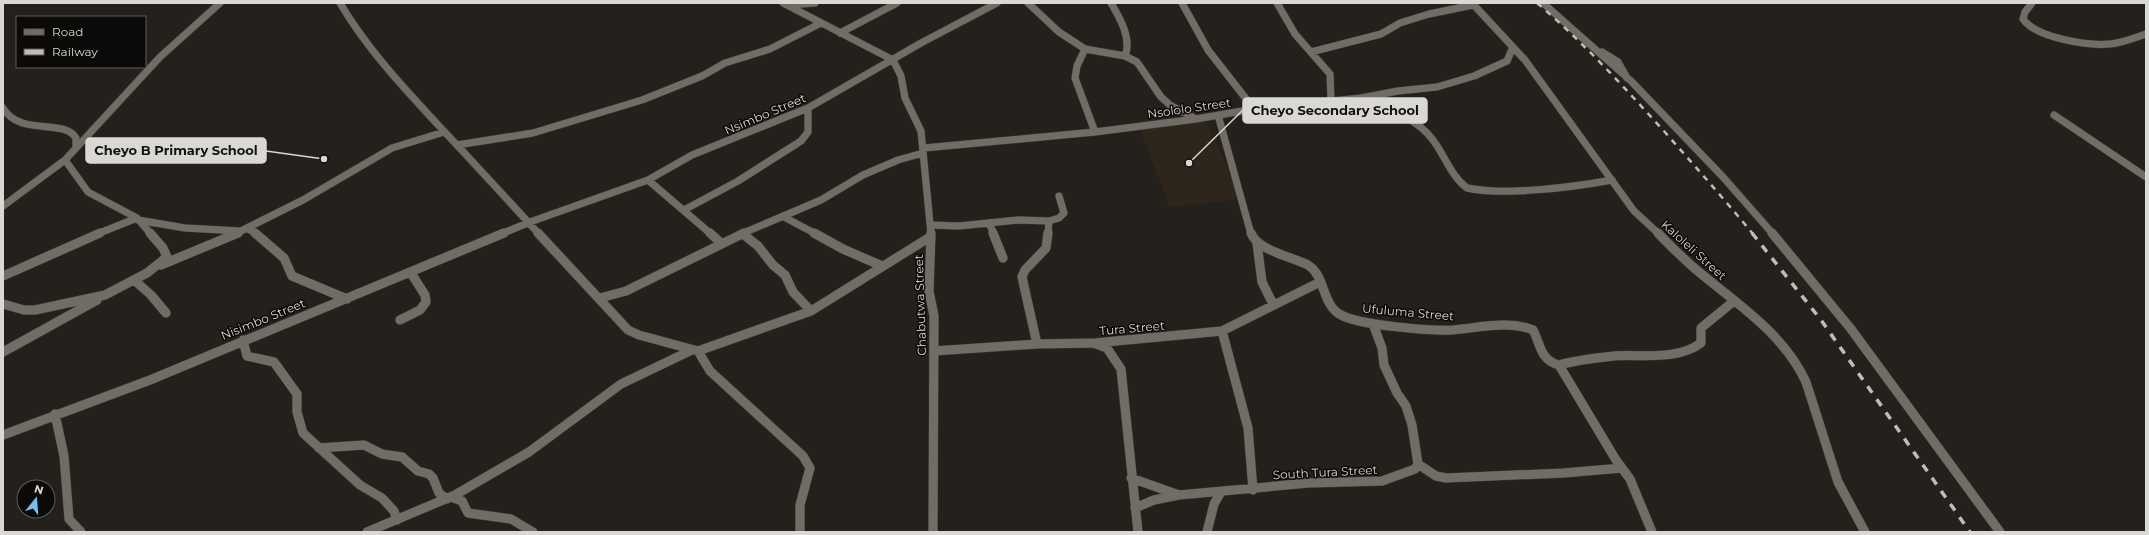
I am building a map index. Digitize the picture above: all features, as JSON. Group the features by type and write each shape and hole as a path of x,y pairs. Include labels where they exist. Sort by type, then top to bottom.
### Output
{"street":[{"path":"3,206 65,160 160,57 220,3"},
{"path":"340,3 353,25 369,46 444,132 530,222 628,330 639,335 695,351 710,371 804,456 810,468 800,505 800,531"},
{"path":"785,4 815,3"},
{"path":"806,15 815,3"},
{"path":"840,33 897,3"},
{"name":"Nsimbo Street","path":"530,222 648,180 692,155 808,108 921,43 997,3"},
{"path":"1028,3 1059,32 1085,49 1125,56 1137,62 1160,97 1170,105 1196,119"},
{"path":"1111,3 1128,44 1128,52 1125,56"},
{"path":"1182,3 1208,50 1254,109"},
{"path":"1277,3 1295,34 1330,74 1331,101"},
{"path":"1282,10 1285,3"},
{"path":"1544,3 1628,78 1723,177 1797,262 1827,302 1850,329 2000,532"},
{"path":"2032,3 2023,15 2023,20 2044,34 2076,41 2104,44 2125,42 2146,34"},
{"path":"785,4 893,60"},
{"path":"1311,52 1381,34 1400,23 1429,14 1468,8 1472,4"},
{"name":"Kaloleli Street","path":"1472,4 1525,60 1549,96 1587,143 1634,211 1664,240 1766,328 1798,367 1806,382 1838,482 1865,532"},
{"path":"457,145 533,133 642,100 702,76 725,63 770,49 821,23"},
{"name":"Nsololo Street","path":"600,298 638,286 721,243 821,200 863,175 924,151 1095,132 1196,119 1254,109 1361,98 1398,91 1444,86 1507,61 1512,47"},
{"path":"1085,49 1077,66 1075,78 1095,132"},
{"name":"Chabutwa Street","path":"893,60 901,76 905,98 921,131 931,226 929,291 934,316 932,532"},
{"path":"1361,98 1400,115 1422,128 1432,139 1460,182 1467,188 1484,191 1561,187 1600,184 1612,180"},
{"path":"3,108 7,116 20,123 69,130 76,135 77,140 75,149"},
{"path":"684,210 738,181 801,141 808,132 808,108"},
{"path":"1218,115 1248,225 1252,236 1258,243 1264,291 1273,304"},
{"path":"2054,115 2146,178"},
{"path":"3,352 156,267 246,230 303,200 392,148 444,132"},
{"path":"65,160 79,182 88,192 138,219 185,228 246,230 260,236 284,258 292,276 347,299"},
{"path":"648,180 721,243"},
{"path":"931,226 1018,220 1049,221 1059,218 1064,214 1059,196"},
{"path":"784,217 843,249 882,266"},
{"path":"138,219 167,253 167,257 156,267"},
{"path":"3,276 56,251 138,219"},
{"path":"1037,344 1022,277 1025,270 1046,248 1049,221"},
{"name":"Nisimbo Street","path":"3,434 150,380 243,340 411,273 530,222"},
{"path":"989,223 1003,258"},
{"path":"743,234 758,246 773,265 785,275 794,292 811,311"},
{"path":"367,532 449,498 528,452 621,384 695,351 758,331 811,311 930,236"},
{"name":"Ufuluma Street","path":"1258,243 1309,266 1319,275 1323,294 1329,305 1339,314 1373,324 1442,330 1526,326 1535,332 1541,356 1550,362 1559,365"},
{"path":"400,320 420,310 426,302 425,295 411,273"},
{"path":"134,280 151,295 166,313"},
{"name":"Tura Street","path":"934,351 1037,344 1095,343 1222,331 1237,325 1273,304 1320,282"},
{"path":"3,304 24,310 34,310 105,295"},
{"path":"1652,532 1630,479 1559,365 1613,356 1663,353 1693,349 1701,343 1701,328 1734,301"},
{"path":"1373,324 1382,348 1384,365 1397,393 1406,406 1412,425 1418,464 1436,476 1446,478 1564,473 1622,468"},
{"path":"1222,331 1248,428 1253,490"},
{"path":"243,340 244,349 247,356 274,362 297,394 299,424 303,433 348,472 360,485 382,498 394,511 397,520"},
{"path":"1095,343 1107,348 1120,369 1138,532"},
{"path":"56,414 64,456 69,519 82,532"},
{"path":"319,448 364,445 382,454 402,457 418,471 428,474 433,478 439,493 449,498 462,500 468,513 511,519 532,532"},
{"name":"South Tura Street","path":"1131,478 1179,495 1253,490 1309,483 1382,481 1415,469 1418,464"},
{"path":"1207,532 1214,504 1221,492"},
{"path":"1135,508 1154,500 1179,495"}],"shaded area":[{"path":"1206,120 1242,199 1170,207 1139,127"}],"railway":[{"path":"1537,3 1587,49 1618,81 1675,143 1753,234"},
{"path":"1752,233 1821,320 1970,532"}],"place":[{"name":"Cheyo B Primary School","path":"324,159"},
{"name":"Cheyo Secondary School","path":"1189,163"}]}
